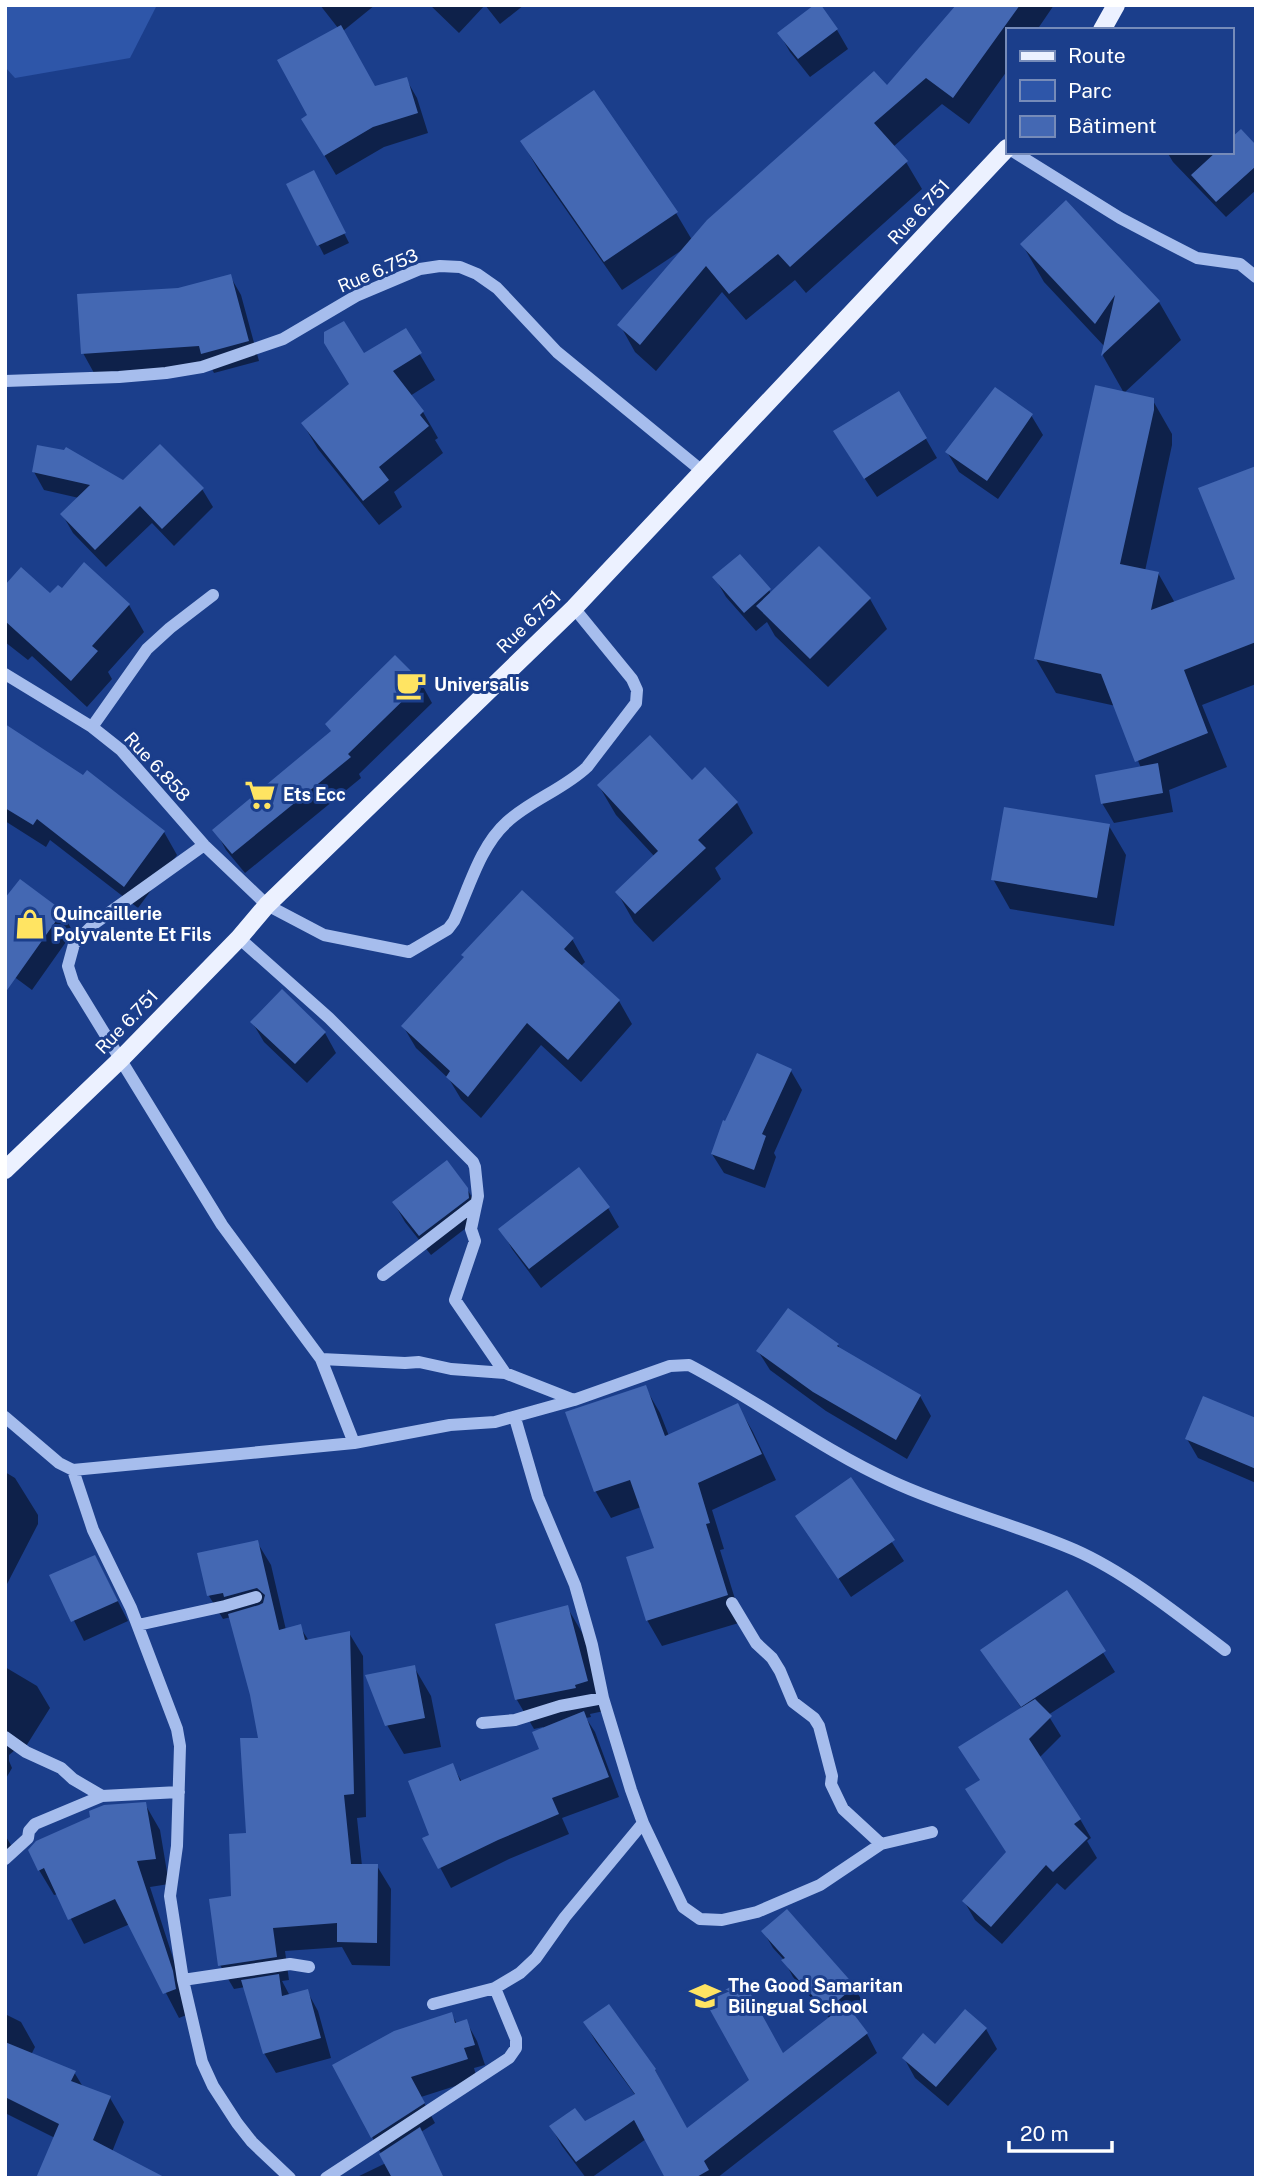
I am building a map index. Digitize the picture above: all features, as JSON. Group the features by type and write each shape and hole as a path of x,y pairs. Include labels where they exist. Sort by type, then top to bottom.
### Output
{"main road":[{"path":"1103,28 1116,5"},
{"name":"Rue 6.751","path":"5,1170 121,1059 239,938 267,905 573,608 1006,149"}],"street":[{"path":"1017,154 1086,198 1158,238 1197,258 1240,264 1256,277"},
{"name":"Rue 6.753","path":"5,381 119,377 202,367 283,339 356,296 421,269 460,267 498,288 557,352 702,471"},
{"path":"92,727 147,649 213,595"},
{"name":"Rue 6.858","path":"5,674 92,727 121,750 204,845 267,905 324,935 409,952 448,929 454,921 491,840 505,823 569,782 587,767 636,704 637,691 632,678 573,608"},
{"path":"204,845 95,923 74,944 68,966 73,982 222,1225 321,1359 354,1443"},
{"path":"239,938 329,1018 472,1162 478,1196 471,1229 475,1241 454,1300 505,1373"},
{"path":"383,1275 475,1204"},
{"path":"321,1359 419,1362 451,1369 505,1373 575,1401"},
{"path":"5,1417 73,1471 354,1443 450,1425 495,1422 575,1401 670,1366 689,1365 844,1457 892,1482 1076,1551 1110,1569 1179,1615 1225,1650"},
{"path":"514,1418 538,1497 575,1585 603,1698 631,1790 643,1823 683,1907 700,1919 722,1920 757,1912 820,1885 881,1844 932,1832"},
{"path":"73,1471 93,1530 138,1625 177,1729 180,1746 177,1846 170,1896 183,1980 202,2062 237,2123 252,2142 290,2178"},
{"path":"138,1625 256,1597"},
{"path":"732,1604 756,1643 772,1658 793,1702 814,1718 819,1726 832,1776 831,1784 843,1809 881,1844"},
{"path":"482,1723 515,1720 560,1706 603,1698"},
{"path":"5,1737 26,1752 61,1768 102,1796"},
{"path":"5,1859 28,1838 35,1824 102,1796 179,1791"},
{"path":"433,2004 495,1988 520,1973 536,1958 565,1917 643,1823"},
{"path":"183,1980 290,1964 309,1967"},
{"path":"326,2178 509,2058 516,2048 516,2039 495,1988"}],"green space":[{"path":"5,5 157,5 130,58 15,78 5,67"}],"building":[{"path":"814,5 821,5 838,29 798,59 777,33"},
{"path":"956,5 1020,5 953,98 926,78 874,123 908,161 790,267 778,254 729,294 706,266 640,345 617,325 707,220 874,71 887,85"},
{"path":"341,25 375,86 407,77 418,113 373,127 324,156 301,119 307,115 277,60"},
{"path":"594,90 678,212 604,262 520,141"},
{"path":"1241,129 1256,145 1256,166 1216,202 1191,175 1214,154 1233,154 1233,136"},
{"path":"314,170 346,233 317,246 286,184"},
{"path":"1066,200 1160,301 1101,356 1115,295 1095,324 1020,244"},
{"path":"231,274 249,341 201,354 199,346 81,354 77,294 178,288"},
{"path":"344,321 364,353 406,328 422,353 393,371 424,411 420,415 429,426 379,467 389,480 363,501 301,423 349,384 324,343 324,332"},
{"path":"1095,385 1154,398 1154,410 1120,564 1159,572 1151,610 1235,579 1198,488 1256,466 1256,642 1184,670 1208,733 1135,762 1101,674 1034,659"},
{"path":"995,387 1033,414 987,481 945,452"},
{"path":"899,391 927,438 864,479 833,431"},
{"path":"160,444 204,488 162,529 140,506 95,550 60,514 90,485 32,472 37,445 64,450 66,447 123,480"},
{"path":"819,546 871,598 810,659 756,606"},
{"path":"740,554 771,589 744,613 712,577"},
{"path":"84,562 130,604 92,646 98,651 71,681 5,621 5,585 21,567 50,593 58,585 62,588"},
{"path":"395,655 422,682 348,754 351,757 232,854 212,830 331,731 325,724"},
{"path":"5,724 83,775 87,770 165,831 124,887 37,819 33,825 5,808"},
{"path":"650,735 692,780 705,767 738,802 698,840 706,848 635,914 615,892 658,851 597,785"},
{"path":"1158,763 1163,793 1101,804 1095,775"},
{"path":"1004,807 1110,824 1097,898 991,880"},
{"path":"20,879 63,911 5,993 5,898"},
{"path":"522,890 574,938 564,949 620,1000 568,1060 527,1023 468,1097 446,1077 450,1071 401,1026 464,957 461,955"},
{"path":"282,989 326,1032 295,1064 250,1022"},
{"path":"757,1053 792,1069 762,1134 766,1136 754,1170 711,1154 723,1120 725,1121"},
{"path":"447,1160 468,1188 469,1198 419,1236 392,1202"},
{"path":"579,1167 610,1207 529,1269 498,1229"},
{"path":"788,1308 839,1344 837,1346 921,1395 896,1440 813,1392 756,1351"},
{"path":"646,1385 665,1436 738,1403 762,1454 698,1483 710,1523 706,1524 728,1595 646,1621 626,1557 654,1548 630,1480 594,1492 565,1412"},
{"path":"1203,1396 1256,1418 1256,1469 1185,1439"},
{"path":"851,1477 895,1540 838,1579 795,1516"},
{"path":"258,1540 279,1630 301,1624 305,1640 350,1631 354,1794 344,1795 351,1864 378,1864 377,1943 337,1942 337,1923 273,1928 277,1957 218,1966 209,1899 231,1896 229,1834 246,1833 240,1738 258,1738 250,1695 228,1614 263,1603 265,1595 257,1588 224,1597 223,1593 207,1596 197,1553"},
{"path":"95,1555 118,1601 71,1622 49,1575"},
{"path":"1067,1590 1106,1651 1021,1707 980,1650"},
{"path":"568,1605 588,1681 575,1685 576,1688 515,1700 495,1624"},
{"path":"415,1665 425,1718 385,1726 365,1675"},
{"path":"1035,1699 1052,1716 1029,1739 1081,1819 1074,1824 1088,1838 1053,1872 1046,1865 991,1927 962,1901 1006,1852 965,1789 980,1780 958,1747"},
{"path":"584,1711 609,1777 552,1798 559,1814 438,1869 422,1838 429,1835 408,1781 453,1763 460,1781 539,1749 532,1732"},
{"path":"146,1802 156,1859 137,1861 173,1971 176,1989 163,1994 115,1899 68,1920 44,1868 38,1871 28,1850 36,1841 90,1817 89,1811 104,1805"},
{"path":"787,1909 855,1986 826,2011 781,1960 785,1958 761,1931"},
{"path":"279,1974 282,1996 308,1989 321,2038 263,2054 241,1980"},
{"path":"743,1980 783,2053 846,2004 868,2033 704,2161 709,2170 695,2178 665,2178 634,2120 576,2162 549,2126 575,2108 585,2121 635,2094 583,2022 609,2004 656,2069 687,2128 749,2080 705,2001"},
{"path":"965,2009 987,2028 936,2087 902,2058 923,2033 935,2044"},
{"path":"452,2012 455,2023 467,2019 475,2045 464,2048 468,2059 411,2077 425,2103 371,2138 332,2065 394,2031"},
{"path":"5,2042 76,2071 71,2081 111,2096 93,2140 166,2178 36,2178 59,2124 5,2097"},
{"path":"420,2127 444,2178 392,2178 379,2154"}],"place":[{"name":"Universalis","path":"411,685"},
{"name":"Ets Ecc","path":"260,795"},
{"name":"Quincaillerie Polyvalente Et Fils","path":"30,924"},
{"name":"The Good Samaritan Bilingual School","path":"705,1996"}]}
